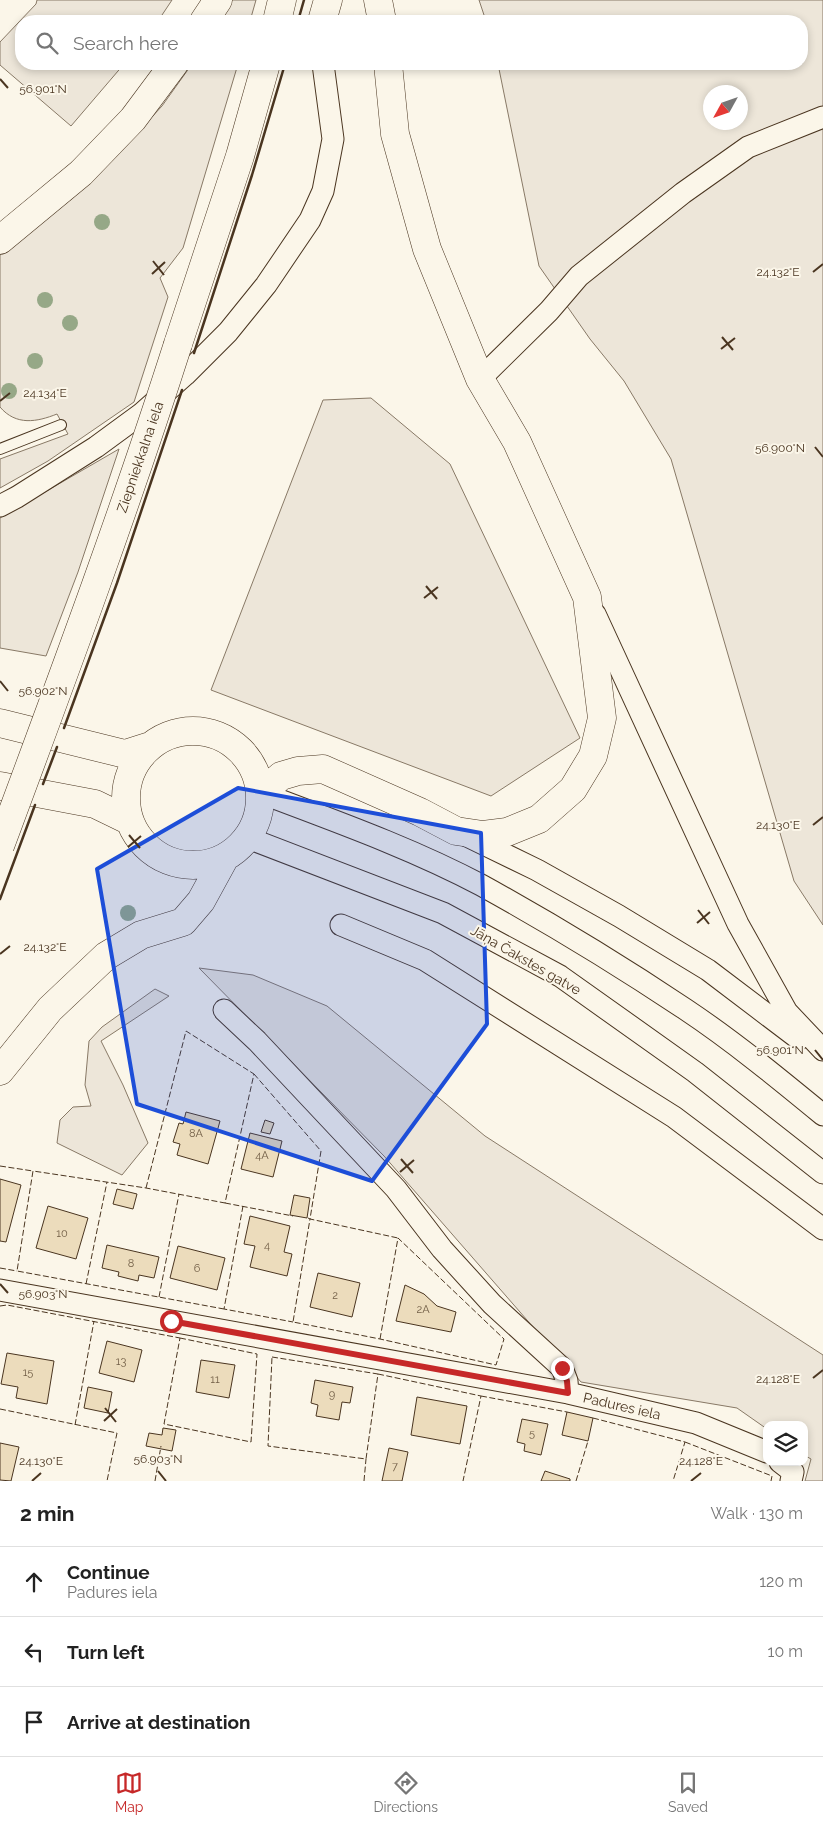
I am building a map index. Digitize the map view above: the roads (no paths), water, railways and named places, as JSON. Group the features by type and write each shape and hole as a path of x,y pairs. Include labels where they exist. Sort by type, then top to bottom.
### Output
{"highway":[{"path":"208,15 218,0"},
{"path":"278,15 282,0"},
{"path":"324,15 328,0"},
{"path":"378,0 381,15"},
{"path":"0,240 81,173 133,119 170,70"},
{"name":"Ziepniekkalna iela","path":"0,846 65,671 150,429 240,156 264,70"},
{"path":"261,794 281,776 298,770 323,769 420,812 456,831 483,835 507,832 539,819 573,789 593,756 602,718 587,597 517,442 480,379 427,249 395,134 389,70"},
{"path":"0,723 125,754 150,746 179,732 196,731 212,734 227,740 240,750 250,762 261,794 260,809 255,824 248,838 237,850 224,858 208,864 192,866 176,863 161,857 148,848 137,836 130,821 126,805 126,788 139,758 150,746"},
{"path":"0,786 95,804 130,821"},
{"path":"0,1071 50,1009 106,956 142,935 183,922 201,901 224,858"}],"street":[{"path":"0,506 96,447 141,414 185,375 228,332 266,286 310,220 323,191 333,139 324,70"},
{"path":"480,379 549,311 579,276 683,193 748,147 823,117"},
{"path":"587,597 738,924 787,1012 823,1050"},
{"path":"261,794 371,835 480,885 582,944 686,1009 823,1115"},
{"path":"456,831 537,870 619,916 708,970 823,1057"},
{"name":"Jāņa Čakstes gatve","path":"248,838 443,913 560,976 695,1072 823,1173"},
{"path":"341,925 425,960 658,1106 823,1229"},
{"path":"224,1010 264,1048 396,1189 442,1249 492,1304 562,1368 567,1381 568,1393"},
{"name":"Padures iela","path":"0,1290 568,1393 696,1423 763,1450"}],"lane":[{"path":"0,438 2,448 61,425"}]}
